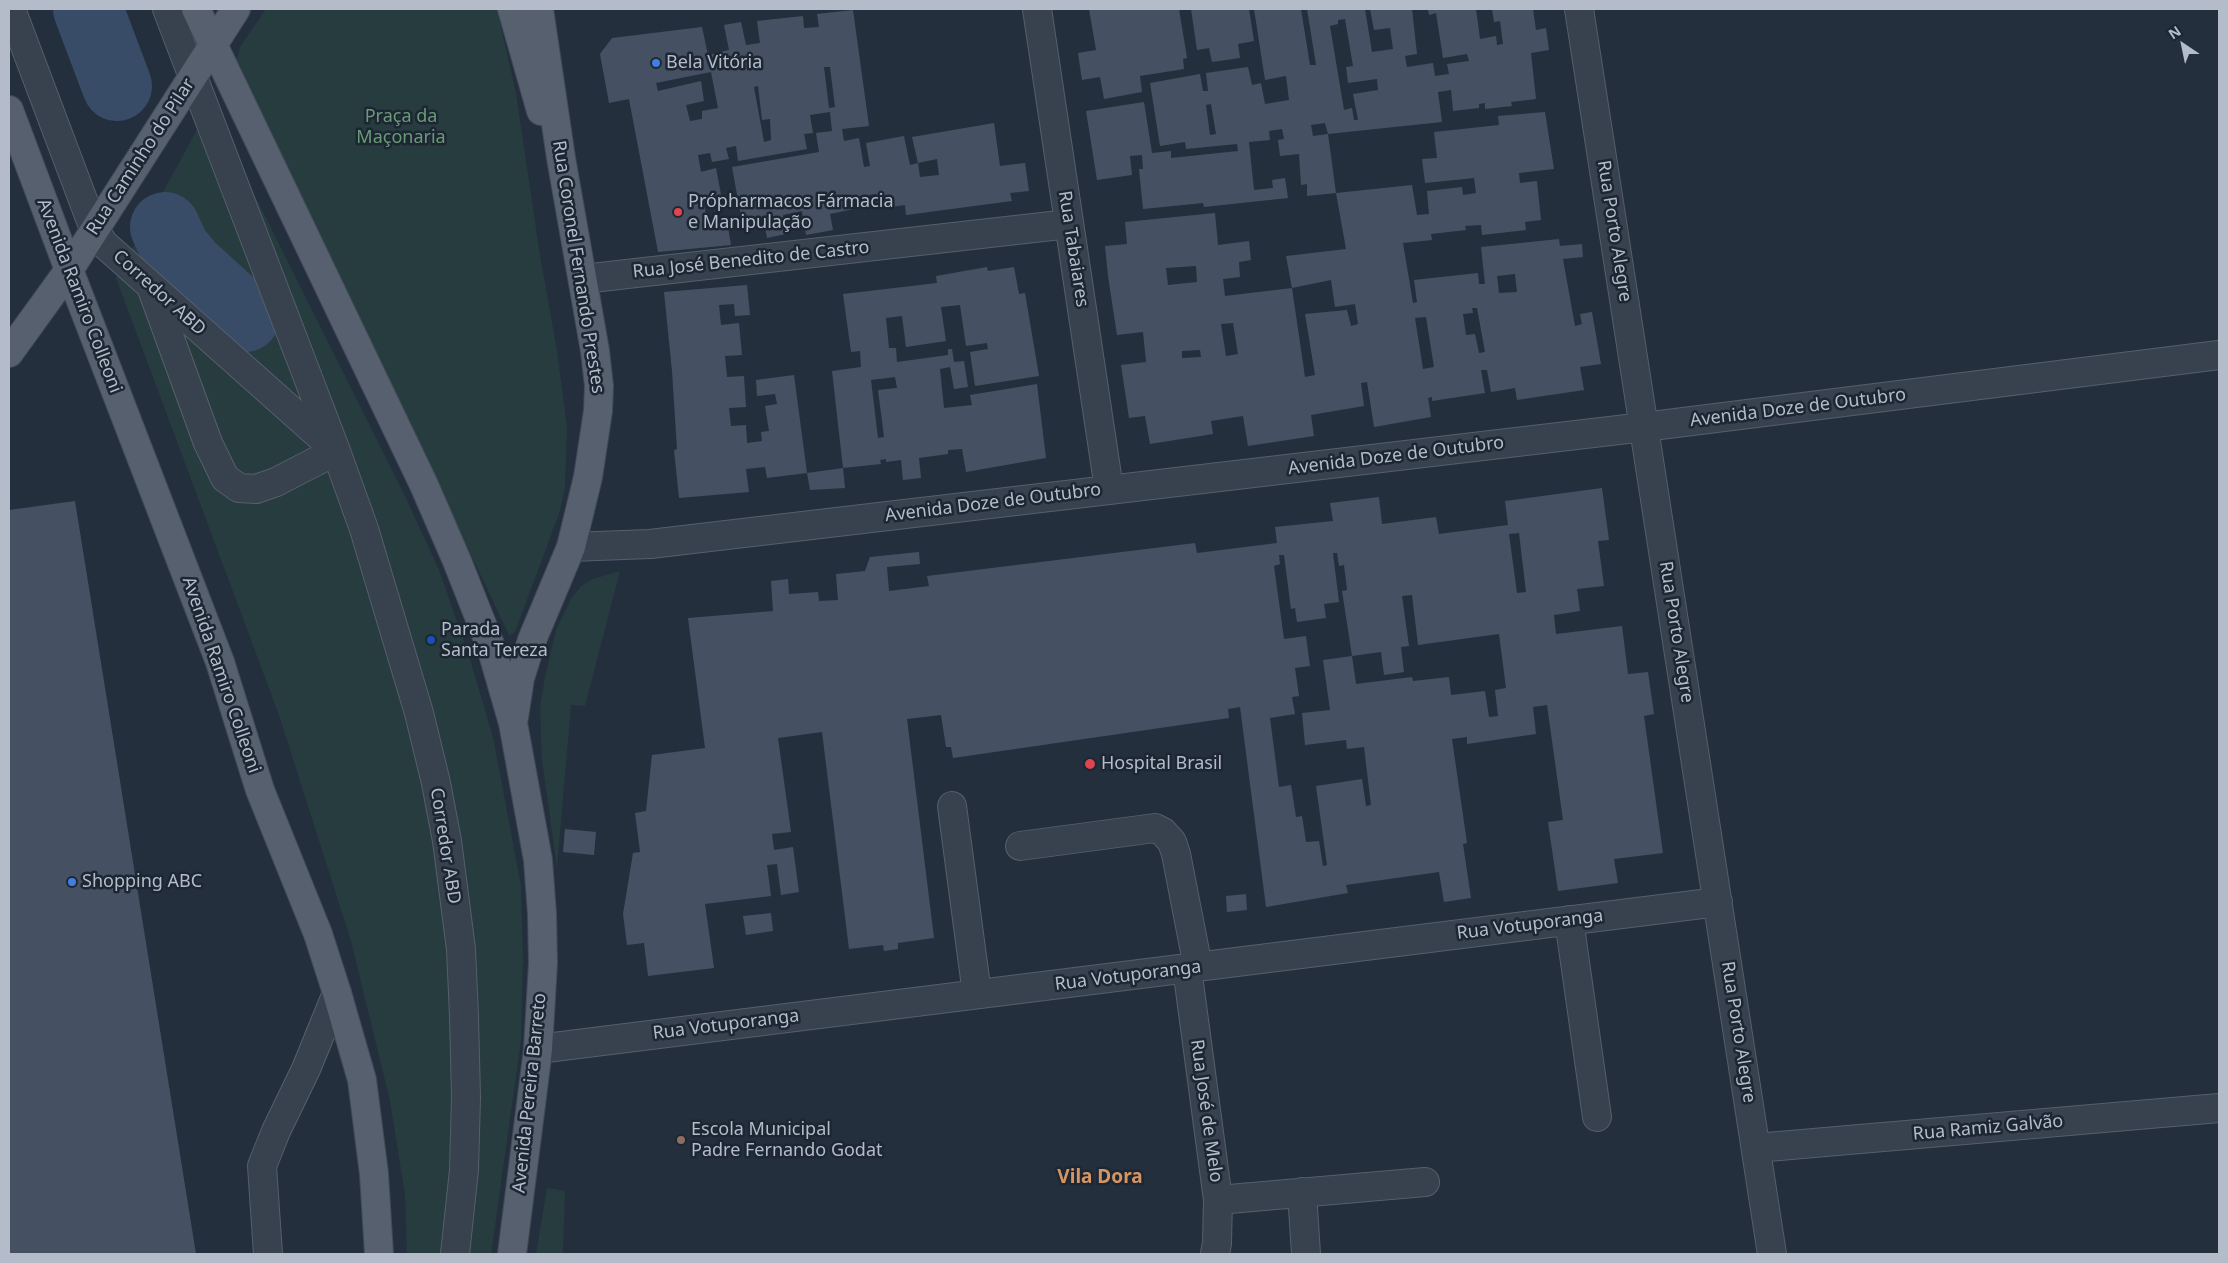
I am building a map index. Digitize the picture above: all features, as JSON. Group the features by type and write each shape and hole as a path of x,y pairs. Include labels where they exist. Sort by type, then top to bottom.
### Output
{"main road":[{"path":"196,9 428,493 491,647 513,723"},
{"name":"Rua Caminho do Pilar","path":"9,353 68,270 236,9"},
{"path":"512,9 539,106 562,158"},
{"name":"Rua Coronel Fernando Prestes","path":"513,723 520,678 532,640 571,547 588,477 598,411 598,378 539,9"},
{"name":"Avenida Ramiro Colleoni","path":"9,110 15,139 68,270 220,662 260,790 318,934 362,1080 374,1174 379,1254"},
{"name":"Avenida Pereira Barreto","path":"512,1254 538,1049 543,963 538,860 513,723"}],"street":[{"name":"Corredor ABD","path":"11,9 94,230 104,244 336,451"},
{"name":"Corredor ABD","path":"167,9 364,529 419,713 436,783 461,949 465,1043 464,1170 455,1254"},
{"name":"Rua Tabaiares","path":"1037,9 1109,489"},
{"name":"Rua Porto Alegre","path":"1579,9 1772,1254"},
{"name":"Rua José Benedito de Castro","path":"583,279 1069,224"},
{"path":"151,287 208,443 225,478 239,488 256,489 276,482 336,451"},
{"name":"Avenida Doze de Outubro","path":"571,547 650,544 1644,427 2219,355"},
{"path":"952,806 977,994"},
{"name":"Rua José de Melo","path":"1020,846 1155,828 1164,832 1172,842 1176,854 1192,968 1218,1200 1215,1254"},
{"name":"Rua Votuporanga","path":"538,1049 1718,902"},
{"path":"1569,920 1597,1117"},
{"path":"268,1254 262,1166 276,1131 306,1069 337,993"},
{"name":"Rua Ramiz Galvão","path":"1756,1148 2219,1108"},
{"path":"1218,1200 1425,1182"},
{"path":"1302,1192 1306,1254"}],"green space":[{"name":"Praça da Maçonaria","path":"266,9 497,9 516,93 539,249 557,351 567,427 565,487 560,511 515,632 509,635 237,60 240,47"},
{"path":"210,106 405,496 439,570 468,653 493,737 521,886 523,958 521,1041 491,1254 407,1254 405,1195 390,1101 351,941 279,715 116,278"},
{"path":"620,571 585,706 571,705 557,868 542,760 540,707 545,677 556,630 571,599 581,586 593,579"},
{"path":"547,1188 565,1191 563,1254 536,1254"}],"building":[{"path":"1089,9 1179,9 1187,58 1183,59 1184,69 1140,76 1142,92 1104,99 1100,77 1082,80 1078,53 1096,50"},
{"path":"1191,9 1249,9 1254,41 1238,44 1240,58 1212,62 1209,48 1197,50"},
{"path":"1254,9 1301,9 1310,65 1316,65 1307,9 1365,9 1372,52 1393,49 1390,28 1374,30 1370,9 1412,9 1417,54 1405,56 1407,67 1433,63 1435,76 1449,74 1447,64 1469,61 1467,54 1443,58 1436,13 1429,15 1428,9 1476,9 1480,39 1496,36 1497,45 1503,44 1500,21 1494,22 1492,9 1533,9 1536,30 1546,28 1549,50 1531,53 1536,99 1511,102 1512,106 1485,109 1485,103 1479,104 1479,108 1453,111 1451,90 1438,92 1442,122 1328,134 1336,193 1307,196 1307,184 1301,185 1299,154 1280,156 1278,140 1284,139 1282,129 1269,131 1270,140 1249,142 1254,190 1273,188 1272,180 1285,178 1288,198 1204,207 1203,203 1143,209 1139,169 1143,169 1142,155 1130,156 1132,175 1097,180 1086,111 1144,102 1152,153 1171,151 1171,158 1238,151 1237,144 1186,149 1185,142 1160,146 1150,83 1200,74 1203,91 1208,91 1206,73 1248,67 1252,85 1261,83 1265,104 1289,100 1286,76 1265,80","holes":["1345,19 1353,66 1346,67 1348,83 1377,79 1378,90 1353,94 1358,120 1354,120 1352,108 1344,110 1330,26 1338,24 1338,20","1211,104 1216,134 1210,135 1206,105","1325,123 1328,134 1313,136 1311,125"]},
{"path":"853,10 869,126 842,129 844,141 859,138 864,167 870,166 866,143 904,136 910,165 918,163 912,137 994,123 1000,166 1025,163 1029,191 1010,193 1012,201 906,215 905,205 878,209 876,194 861,196 863,207 830,214 833,230 806,235 802,211 783,215 786,234 767,238 763,218 742,222 732,167 819,152 816,133 832,131 830,112 810,115 813,133 804,134 807,149 738,161 736,146 726,148 729,159 712,162 710,153 698,155 701,172 716,168 722,200 704,204 708,225 727,221 731,245 658,252 629,99 609,103 600,54 612,38 702,27 708,55 729,50 724,25 741,22 746,45 760,43 757,21 803,16 804,28 819,27 817,14","holes":["824,67 830,67 835,107 829,108","711,72 718,108 702,111 702,119 690,121 686,105 704,101 701,81 658,91 656,83","758,86 762,120 770,119 771,140 764,142 754,87","937,159 939,175 920,177 918,163"]},
{"path":"1545,112 1554,169 1519,173 1520,183 1537,181 1541,220 1525,222 1526,230 1482,235 1481,225 1465,226 1466,230 1431,234 1432,240 1403,243 1413,303 1417,302 1414,280 1478,273 1479,284 1485,284 1481,247 1559,239 1560,246 1582,244 1583,257 1563,259 1575,326 1582,324 1580,314 1592,312 1601,364 1580,367 1584,390 1517,400 1515,388 1491,392 1487,370 1481,370 1485,393 1432,401 1432,397 1428,398 1431,417 1374,427 1367,382 1361,383 1364,406 1311,415 1314,436 1248,446 1243,416 1211,421 1213,434 1150,444 1145,416 1129,418 1121,365 1146,362 1143,332 1117,335 1108,276 1105,246 1127,244 1125,222 1215,213 1218,245 1249,241 1251,260 1239,262 1240,277 1223,279 1225,296 1292,288 1286,256 1346,249 1336,193 1412,185 1417,215 1429,214 1427,191 1462,187 1463,195 1476,193 1474,178 1425,183 1422,159 1437,158 1434,132 1499,125 1498,116","holes":["1196,266 1197,282 1168,285 1166,268","1515,274 1517,292 1499,293 1497,276","1331,280 1335,307 1355,304 1358,324 1351,326 1347,310 1305,314 1315,375 1305,377 1292,288","1472,308 1477,308 1485,352 1479,353 1475,334 1466,335 1463,314 1473,313","1426,317 1434,367 1423,369 1415,318","1233,323 1238,354 1226,356 1221,324","1200,350 1201,357 1182,358 1182,351"]},
{"path":"987,267 988,271 1014,267 1019,294 1025,293 1039,376 975,386 970,352 988,349 987,343 966,346 960,305 941,307 946,341 906,347 902,316 886,318 889,348 896,348 897,362 948,355 948,349 952,349 954,362 964,361 968,387 954,389 950,367 940,369 944,408 972,405 970,395 1037,384 1046,458 966,472 962,449 948,450 948,454 919,458 921,478 903,480 901,460 886,462 886,459 880,460 881,464 843,468 832,371 861,367 860,351 851,352 843,294 937,283 936,276","holes":["895,377 897,388 878,390 884,437 878,438 871,380"]},
{"path":"747,285 750,315 735,316 734,304 719,305 721,325 739,323 742,355 725,356 727,377 744,376 746,407 729,408 731,426 746,425 747,443 762,441 761,432 769,431 765,406 777,404 775,394 757,396 756,380 794,375 807,473 767,478 765,467 746,469 749,492 679,498 674,450 677,449 672,371 664,292"},
{"path":"843,468 845,488 810,490 807,473"},
{"path":"1602,488 1609,540 1598,541 1604,586 1577,589 1580,611 1554,615 1556,634 1622,626 1628,674 1648,672 1654,714 1644,716 1663,853 1614,859 1618,883 1558,891 1548,822 1563,820 1547,705 1533,707 1536,734 1467,744 1467,737 1452,739 1467,843 1463,844 1471,898 1444,902 1439,872 1346,885 1348,893 1266,907 1240,707 1228,709 1229,718 953,758 951,747 946,747 941,715 907,719 934,938 898,943 898,949 884,951 883,945 849,949 822,732 778,738 791,832 772,834 774,850 793,847 799,892 781,895 777,864 767,865 771,896 705,904 714,968 648,976 644,943 627,945 623,914 633,853 640,852 635,813 646,811 652,755 705,748 688,618 773,611 771,581 788,579 789,594 818,592 819,601 838,600 836,574 865,571 870,557 919,552 920,564 887,567 889,591 929,586 927,576 1195,543 1197,553 1277,543 1275,527 1333,521 1330,503 1379,497 1382,524 1436,517 1439,534 1508,525 1505,501","holes":["1519,533 1526,592 1517,593 1509,534","1333,553 1337,553 1339,566 1344,565 1347,590 1342,591 1352,656 1323,660 1330,710 1302,713 1305,745 1346,740 1347,749 1364,747 1371,805 1366,806 1362,779 1316,786 1327,865 1323,866 1319,841 1306,842 1302,816 1296,817 1291,785 1279,787 1270,718 1295,714 1292,697 1299,696 1295,668 1310,666 1306,636 1284,639 1274,566 1280,564 1279,555 1284,555 1291,609 1295,608 1297,622 1326,618 1324,604 1339,602","1412,595 1418,645 1499,634 1506,688 1495,690 1498,716 1489,717 1485,691 1451,695 1449,677 1413,681 1412,677 1356,684 1352,656 1381,652 1384,675 1404,672 1401,647 1409,646 1402,596"]},
{"name":"Shopping ABC","path":"75,501 196,1254 9,1254 9,510"},
{"path":"565,829 596,832 594,855 563,852"},
{"path":"1246,894 1247,910 1227,912 1226,896"},
{"path":"771,913 773,931 746,935 743,916"}],"waterway":[{"path":"88,9 117,86"},
{"path":"165,227 175,249 191,268 245,317"}],"place":[{"name":"Bela Vitória","path":"656,63"},
{"name":"Própharmacos Fármacia e Manipulação","path":"678,212"},
{"name":"Parada Santa Tereza","path":"431,640"},
{"name":"Hospital Brasil","path":"1090,764"},
{"name":"Shopping ABC","path":"72,882"},
{"name":"Escola Municipal Padre Fernando Godat","path":"681,1140"}],"district":[{"name":"Vila Dora","path":"1100,1178"}]}
